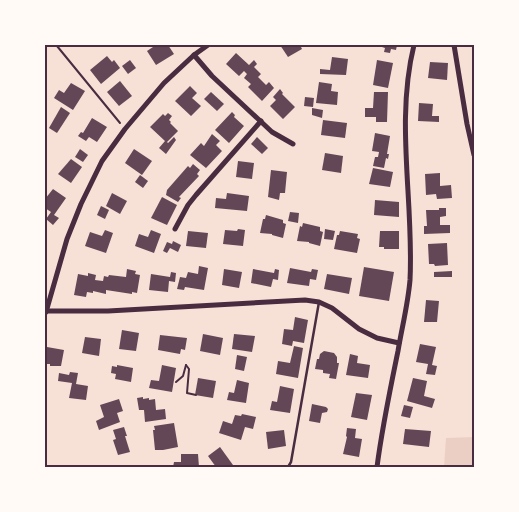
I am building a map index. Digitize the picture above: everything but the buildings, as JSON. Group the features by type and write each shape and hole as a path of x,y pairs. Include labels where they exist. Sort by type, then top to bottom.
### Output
{"street":[{"path":"208,45 194,55 164,83 125,129 102,161 81,204 67,239 46,312 108,311 305,300 319,302 342,314 366,333 377,338 399,343"},
{"path":"377,467 382,431 405,318 410,280 405,123 409,67 414,45"},
{"path":"454,45 474,155"},
{"path":"194,55 212,76 272,132 293,144"},
{"path":"175,229 192,200 261,121"}],"lane":[{"path":"288,467 291,462 319,302"}],"path":[{"path":"58,46 125,129"},
{"path":"176,382 183,376 186,365 189,369 187,393 196,395"}],"shaded area":[{"path":"474,437 474,467 444,467 446,438"}]}
